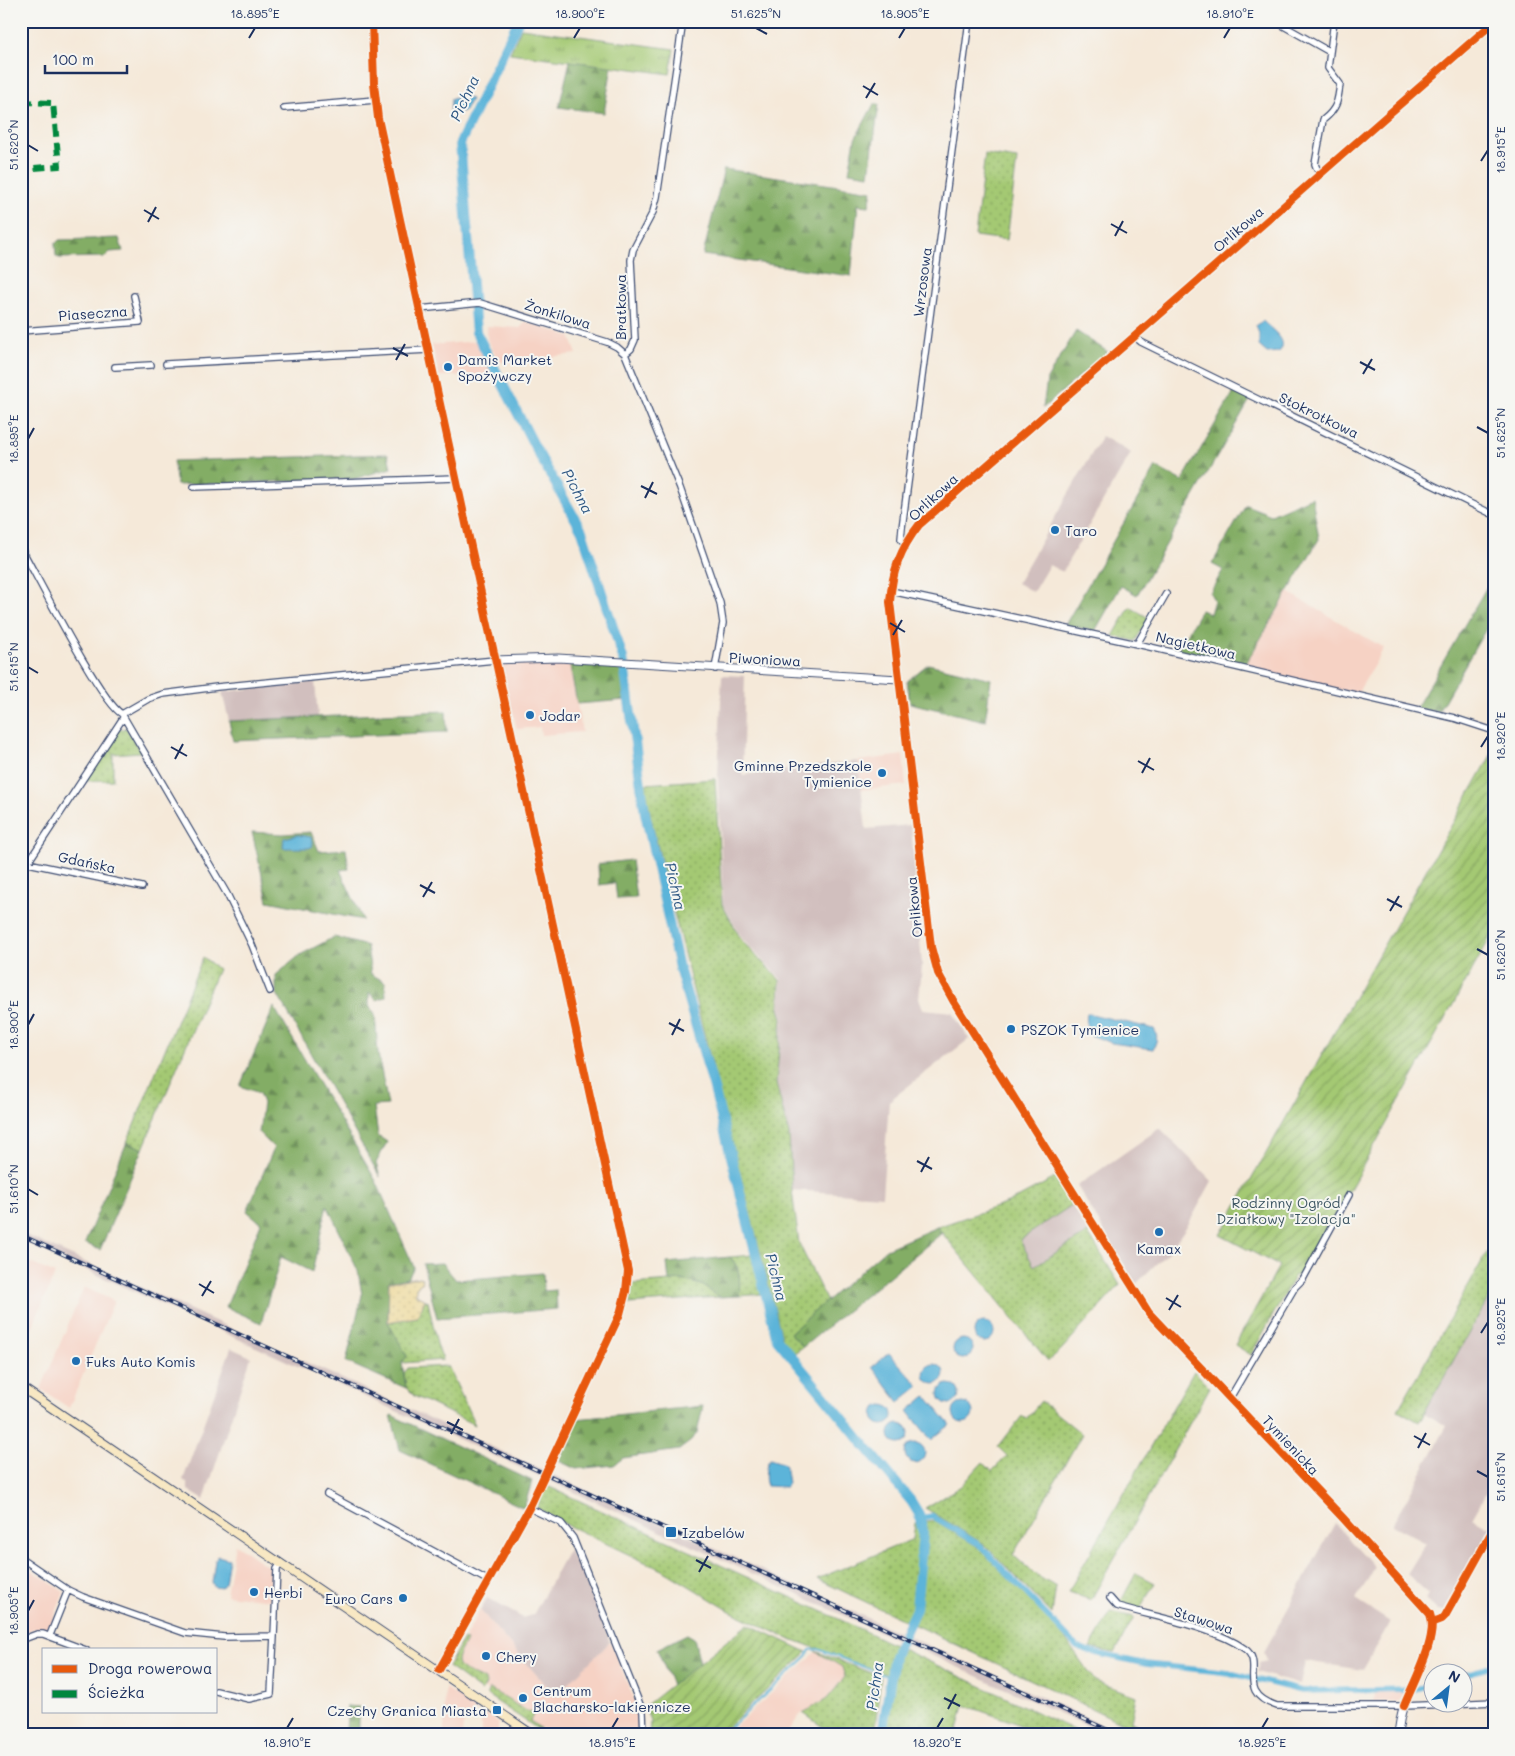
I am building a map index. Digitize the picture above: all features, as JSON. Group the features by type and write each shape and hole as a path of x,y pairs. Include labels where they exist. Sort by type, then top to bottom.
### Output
{"main road":[{"path":"21,1387 439,1670 523,1732 533,1735"}],"street":[{"path":"372,21 375,100 628,1271 626,1291 620,1314 530,1508 439,1670"},
{"name":"Bratkowa","path":"684,21 657,197 653,212 633,250 631,260 635,340 632,349 625,354 680,488 720,603 722,623 715,669"},
{"name":"Wrzosowa","path":"905,544 902,539 902,528 969,21"},
{"path":"1275,21 1330,52"},
{"path":"1318,174 1316,164 1323,120 1335,111 1339,94 1340,84 1328,68 1334,21"},
{"name":"Orlikowa","path":"1130,1284 954,1002 938,973 930,946 892,620 891,591 897,560 905,544 929,516 1494,22"},
{"path":"284,108 375,100"},
{"name":"Piaseczna","path":"21,330 140,322 134,296"},
{"name":"Żonkilowa","path":"419,310 480,303 608,342 617,346 625,354"},
{"name":"Stokrotkowa","path":"1134,336 1141,342 1494,514"},
{"path":"166,364 428,350"},
{"path":"115,367 151,364"},
{"path":"194,487 456,478"},
{"path":"21,548 84,661 114,708 122,716 227,894 252,944 270,990"},
{"name":"Nagietkowa","path":"891,591 1138,644 1454,718 1494,730"},
{"path":"1138,644 1166,594"},
{"name":"Piwoniowa","path":"495,660 558,658 630,664 899,679"},
{"path":"21,873 122,716 156,696 495,660"},
{"name":"Gdańska","path":"28,863 142,887"},
{"path":"1230,1398 1295,1287 1303,1279 1349,1195"},
{"name":"Tymienicka","path":"1130,1284 1148,1313 1420,1601 1430,1614 1433,1622"},
{"path":"327,1494 489,1581"},
{"path":"530,1508 561,1523 573,1538 643,1712 644,1735"},
{"path":"1398,1735 1404,1706 1428,1647 1433,1622 1441,1620 1445,1616 1494,1528"},
{"path":"21,1558 68,1590 185,1633 224,1637 274,1636"},
{"path":"218,1692 249,1700 271,1694 277,1569 281,1563"},
{"path":"50,1635 68,1590"},
{"name":"Stawowa","path":"1110,1598 1117,1606 1204,1631 1234,1642 1250,1654 1253,1660 1252,1680 1254,1691 1259,1697 1277,1706 1404,1706 1494,1702"},
{"path":"21,1640 37,1634 50,1635 81,1648"}],"shaded area":[{"path":"526,322 570,336 577,354 499,362 487,339 487,326 520,328"},
{"path":"478,341 496,375 439,376 432,345"},
{"path":"1102,436 1131,453 1062,572 1049,565 1033,592 1017,583"},
{"path":"1288,592 1384,648 1357,694 1244,667"},
{"path":"505,664 570,665 582,732 541,735 540,727 517,729 501,667"},
{"path":"722,675 745,676 742,775 858,761 866,829 911,825 922,966 919,998 923,1009 952,1012 969,1039 889,1101 882,1196 792,1190 789,1134 776,1083 783,1018 780,1010 781,979 743,940 723,904 718,778"},
{"path":"315,682 318,717 229,721 222,692"},
{"name":"Gminne Przedszkole Tymienice","path":"903,755 906,785 861,790 858,761"},
{"path":"1160,1128 1212,1181 1189,1223 1171,1249 1136,1284 1077,1186"},
{"path":"1072,1205 1088,1233 1034,1266 1020,1240"},
{"path":"21,1233 543,1470 541,1477 21,1240"},
{"path":"24,1260 55,1274 21,1354 21,1267"},
{"path":"84,1287 114,1301 69,1408 41,1389"},
{"path":"1487,1300 1494,1304 1494,1479 1472,1518 1490,1528 1444,1611 1438,1611 1426,1600 1429,1594 1407,1574 1426,1543 1392,1525 1447,1426 1424,1413"},
{"path":"231,1348 251,1357 204,1500 188,1490 188,1483 183,1480"},
{"path":"549,1473 898,1632 895,1639 546,1479"},
{"path":"1335,1523 1375,1567 1356,1600 1390,1622 1363,1670 1305,1661 1300,1685 1257,1672 1259,1663 1267,1661 1264,1652"},
{"path":"235,1544 270,1568 270,1600 226,1595"},
{"path":"569,1549 574,1560 578,1562 610,1642 555,1696 480,1610 487,1598 523,1618 533,1615"},
{"path":"21,1563 64,1592 50,1628 34,1628 21,1635"},
{"path":"480,1610 554,1695 610,1642 642,1718 641,1735 551,1735 450,1665"},
{"path":"910,1637 1124,1735 1107,1735 907,1644"},
{"path":"816,1652 842,1667 845,1677 827,1699 800,1715 786,1735 726,1735"},
{"path":"445,1688 475,1708 463,1726 462,1735 444,1735"},
{"path":"1375,1691 1404,1691 1400,1700 1396,1702 1374,1701"},
{"path":"481,1711 498,1723 498,1735 481,1735"}],"green space":[{"path":"521,28 674,49 670,74 510,53"},
{"path":"570,61 612,66 604,113 559,107"},
{"path":"874,104 879,104 869,175 849,172 855,139"},
{"path":"985,154 1017,159 1007,240 975,236"},
{"path":"724,169 872,191 869,206 858,205 851,276 703,255"},
{"path":"119,238 123,251 110,252 105,257 59,258 56,256 55,244 59,240"},
{"path":"1076,331 1108,352 1043,408 1047,379"},
{"path":"1235,390 1251,398 1137,595 1121,586 1095,631 1065,625 1156,467 1182,481"},
{"path":"388,454 391,468 354,479 177,485 173,461"},
{"path":"1312,497 1319,539 1244,667 1177,651 1201,610 1210,614 1214,600 1210,593 1223,570 1212,564 1246,505 1271,515"},
{"path":"1492,578 1494,579 1494,615 1438,712 1416,708"},
{"path":"1130,607 1149,618 1135,641 1113,636"},
{"path":"928,664 991,679 985,721 910,703 907,681"},
{"path":"570,665 620,667 626,700 577,704"},
{"path":"446,711 447,732 233,741 229,721"},
{"path":"126,728 141,752 113,754 113,780 84,781 118,730"},
{"name":"Rodzinny Ogród Działkowy \"Izolacja\"","path":"1494,750 1494,931 1301,1277 1295,1275 1251,1355 1235,1345 1279,1266 1220,1235"},
{"path":"715,779 722,904 742,941 780,980 779,1009 782,1018 776,1083 789,1134 792,1190 799,1243 827,1302 790,1333 803,1347 794,1353 782,1338 696,1002 651,819 645,784"},
{"path":"252,832 283,834 311,832 319,851 346,849 349,869 340,870 363,920 268,901"},
{"path":"631,860 636,898 617,899 615,883 599,885 598,864"},
{"path":"334,937 367,946 371,974 385,982 386,997 376,1000 369,992 369,1006 375,1014 378,1054 388,1105 374,1106 378,1136 387,1142 376,1163 380,1177 276,992 276,975 300,955"},
{"path":"203,957 218,969 143,1149 127,1142"},
{"path":"274,1007 376,1181 414,1267 408,1278 389,1282 388,1322 407,1356 402,1363 406,1388 346,1362 362,1295 358,1271 327,1205 312,1272 281,1257 261,1323 226,1307 261,1223 247,1211 274,1148 259,1133 263,1103 259,1093 240,1086"},
{"path":"127,1142 143,1149 100,1250 85,1243"},
{"path":"1055,1178 1072,1205 1020,1240 1034,1266 1088,1233 1120,1285 1061,1350 1048,1361 937,1227 1008,1203"},
{"path":"937,1227 942,1233 803,1347 790,1333 886,1249"},
{"path":"1494,1240 1494,1288 1419,1422 1398,1410"},
{"path":"752,1255 763,1294 739,1296 738,1270 730,1257"},
{"path":"730,1257 738,1270 739,1296 719,1297 702,1285 682,1280 669,1281 667,1263"},
{"path":"442,1263 456,1280 543,1273 544,1291 556,1290 557,1309 437,1318 423,1264"},
{"path":"682,1280 702,1285 719,1297 629,1304 633,1284"},
{"path":"425,1300 428,1301 437,1344 443,1360 402,1363 388,1322 417,1317"},
{"path":"448,1366 475,1425 414,1396 406,1388 404,1373 408,1368"},
{"path":"1194,1371 1210,1387 1091,1600 1068,1592"},
{"path":"1041,1401 1082,1434 1013,1555 1036,1575 1056,1587 1052,1614 985,1545 925,1508 961,1486 983,1462 992,1471 1007,1456 998,1447 1022,1416 1026,1419"},
{"path":"703,1406 697,1433 691,1441 679,1450 623,1458 614,1465 576,1469 559,1461 576,1419"},
{"path":"391,1415 532,1481 524,1508 400,1450"},
{"path":"545,1485 841,1620 1085,1735 1040,1735 1013,1722 964,1705 957,1735 882,1735 889,1676 783,1636 730,1611 666,1572 569,1526 537,1508"},
{"path":"934,1520 980,1548 1058,1629 1095,1681 1136,1696 1131,1722 1160,1735 1148,1735 817,1579 913,1539 915,1523"},
{"path":"1136,1573 1155,1583 1139,1611 1122,1605 1121,1601"},
{"path":"1111,1612 1134,1617 1115,1653 1090,1648"},
{"path":"748,1624 807,1652 719,1735 649,1735 650,1721 645,1706"},
{"path":"687,1634 694,1638 700,1663 672,1685 657,1649"},
{"path":"463,1639 466,1641 457,1663 463,1670 485,1680 486,1685 481,1691 448,1667"},
{"path":"815,1651 881,1677 874,1735 834,1735 803,1713 827,1699 845,1677 842,1667"},
{"path":"490,1689 528,1712 534,1713 530,1721 540,1728 539,1730 487,1695"},
{"path":"347,1706 359,1707 359,1735 346,1735"}],"sand":[{"path":"421,1277 423,1282 416,1287 416,1295 425,1300 417,1317 388,1322 389,1282"}],"water":[{"path":"463,97 471,99 465,111 450,113 451,99"},
{"path":"1263,321 1281,339 1282,348 1279,352 1267,353 1259,346 1259,334 1256,325"},
{"path":"298,835 311,837 313,846 309,848 283,848 284,838"},
{"path":"1087,1013 1154,1029 1157,1037 1153,1049 1112,1043 1090,1035 1086,1023"},
{"path":"984,1322 991,1325 994,1332 991,1339 984,1342 977,1339 974,1332 977,1325"},
{"path":"963,1339 970,1342 973,1349 970,1356 963,1359 956,1356 953,1349 956,1342"},
{"path":"889,1353 919,1386 899,1402 872,1367"},
{"path":"934,1364 941,1367 944,1374 941,1381 934,1384 927,1381 924,1374 927,1367"},
{"path":"949,1384 956,1387 959,1394 956,1401 949,1404 942,1401 939,1394 942,1387"},
{"path":"926,1396 950,1425 931,1440 908,1411"},
{"path":"963,1403 970,1406 973,1413 970,1420 963,1423 956,1420 953,1413 956,1406"},
{"path":"883,1405 890,1408 893,1415 890,1422 883,1425 876,1422 873,1415 876,1408"},
{"path":"899,1424 906,1427 909,1434 906,1441 899,1444 892,1441 889,1434 892,1427"},
{"path":"915,1443 922,1446 925,1453 922,1460 915,1463 908,1460 905,1453 908,1446"},
{"path":"770,1459 785,1464 788,1484 785,1487 767,1486 766,1472"},
{"path":"218,1556 229,1559 225,1583 221,1588 215,1587 212,1583 215,1561"}],"waterway":[{"name":"Pichna","path":"518,21 460,143 476,332 536,449 582,531 623,658 645,813 679,968 713,1085 777,1339 911,1501 919,1514 923,1533 916,1609 894,1656 882,1735"},
{"path":"920,1518 932,1516 980,1545 1077,1647 1086,1651 1146,1664 1230,1673 1302,1691 1416,1689 1422,1687"},
{"path":"722,1735 807,1656 810,1650 818,1649 889,1677"},
{"path":"1472,1672 1494,1666"}],"railway":[{"path":"21,1235 1119,1735"}],"marked path":[{"path":"21,102 53,103 59,166 21,169"}],"cycle path":[{"path":"372,21 374,84 378,118 628,1271 626,1291 620,1314 529,1508 439,1670"},
{"path":"1404,1706 1428,1647 1432,1624 1430,1614 1343,1518 1149,1313 954,1002 938,973 931,947 890,602 898,561 912,534 919,525 1494,22"},
{"path":"1433,1623 1445,1616 1494,1528"}],"place":[{"name":"Damis Market Spożywczy","path":"448,367"},
{"name":"Taro","path":"1055,530"},
{"name":"Jodar","path":"530,715"},
{"name":"Gminne Przedszkole Tymienice","path":"882,773"},
{"name":"PSZOK Tymienice","path":"1011,1029"},
{"name":"Kamax","path":"1159,1232"},
{"name":"Fuks Auto Komis","path":"76,1361"},
{"name":"Izabelów","path":"671,1532"},
{"name":"Herbi","path":"254,1592"},
{"name":"Euro Cars","path":"403,1598"},
{"name":"Chery","path":"486,1656"},
{"name":"Centrum Blacharsko-lakiernicze","path":"523,1698"},
{"name":"Czechy Granica Miasta","path":"497,1710"}]}
